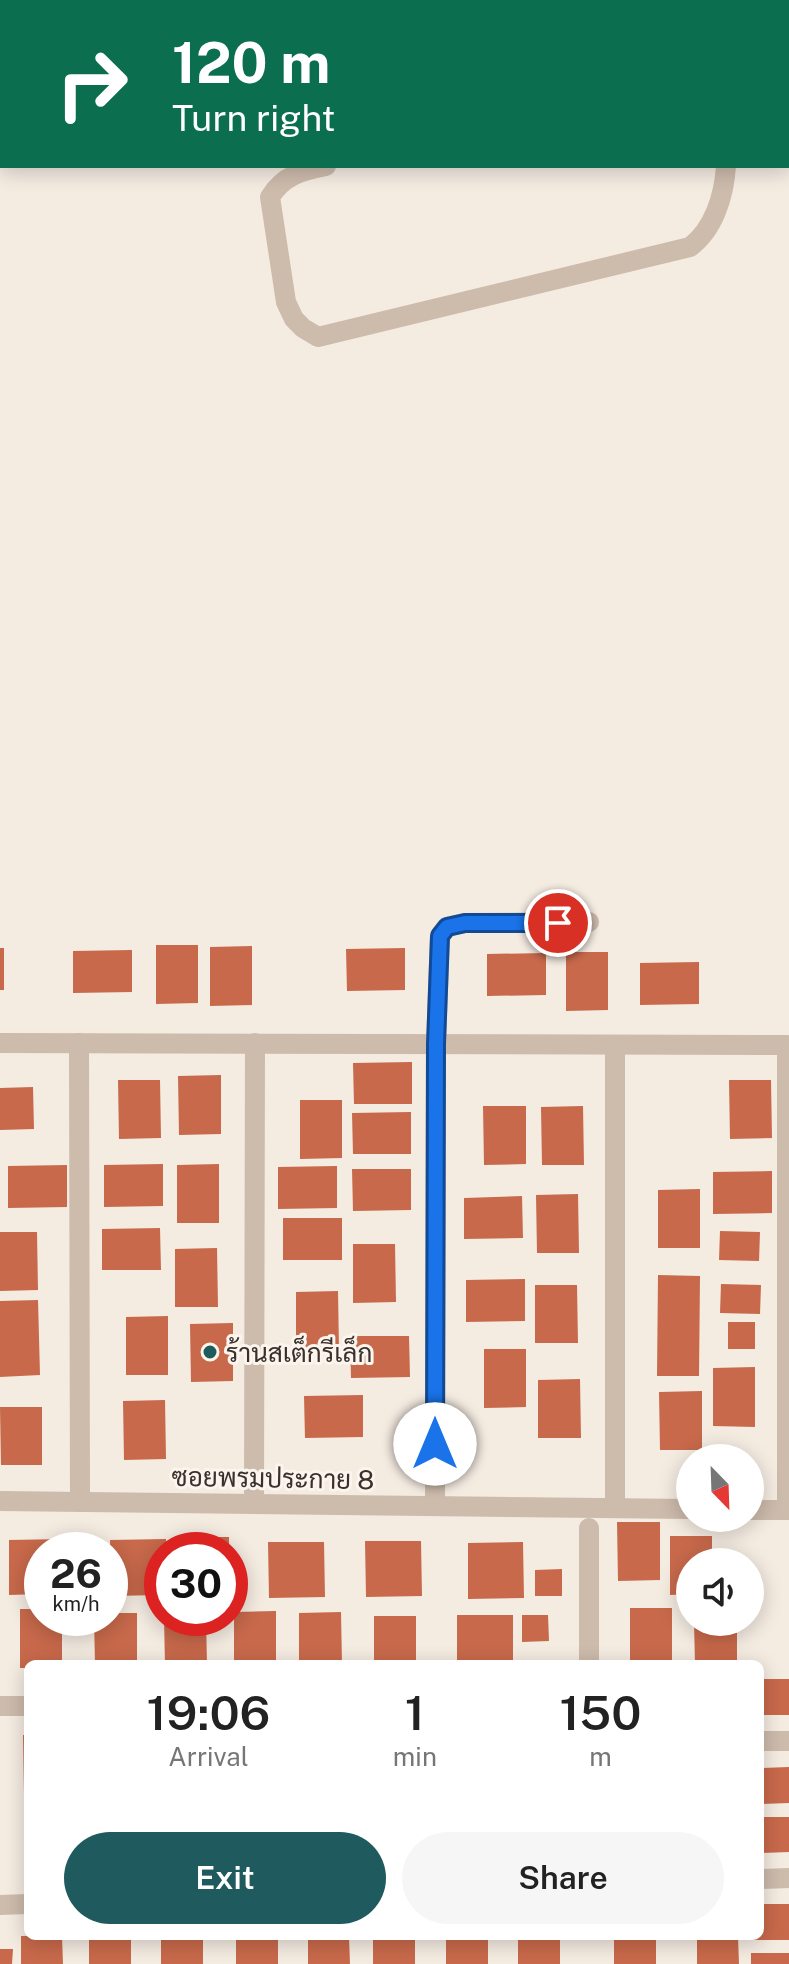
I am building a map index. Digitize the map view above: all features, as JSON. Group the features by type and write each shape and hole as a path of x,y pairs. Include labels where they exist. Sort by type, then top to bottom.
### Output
{"street":[{"path":"316,168 302,171 278,185 270,197 286,302 294,319 318,337 690,247 713,222 726,168"},
{"path":"435,1506 436,1044 440,936 447,927 465,923 589,922"},
{"path":"0,1043 788,1045 788,1510 764,1510"},
{"path":"79,1043 80,1502"},
{"path":"254,1504 255,1043"},
{"path":"615,1045 615,1508"},
{"name":"ซอยพรมประกาย 8","path":"0,1501 676,1509"},
{"path":"589,1528 589,1660"},
{"path":"0,1706 24,1706"},
{"path":"764,1741 789,1741"},
{"path":"764,1879 789,1878"},
{"path":"0,1905 24,1904"}],"building":[{"path":"156,945 198,945 198,1003 156,1004"},
{"path":"252,946 252,1005 210,1006 210,947"},
{"path":"0,948 4,948 4,990 0,990"},
{"path":"405,948 405,990 347,991 346,949"},
{"path":"132,950 132,992 73,993 73,951"},
{"path":"566,952 608,952 608,1010 566,1011"},
{"path":"546,953 546,995 487,996 487,954"},
{"path":"699,962 699,1004 640,1005 640,963"},
{"path":"412,1062 412,1104 354,1104 353,1063"},
{"path":"221,1075 221,1134 179,1135 178,1076"},
{"path":"118,1080 160,1080 161,1138 119,1139"},
{"path":"729,1080 771,1080 772,1138 730,1139"},
{"path":"33,1087 34,1129 0,1130 0,1088"},
{"path":"300,1100 342,1100 342,1158 300,1159"},
{"path":"483,1106 526,1106 526,1164 484,1165"},
{"path":"583,1106 584,1165 542,1165 541,1107"},
{"path":"411,1112 411,1154 353,1154 352,1113"},
{"path":"163,1164 163,1206 104,1207 104,1165"},
{"path":"219,1164 219,1223 177,1223 177,1165"},
{"path":"67,1165 67,1207 8,1208 8,1166"},
{"path":"337,1166 337,1208 278,1209 278,1167"},
{"path":"352,1169 411,1169 411,1210 353,1211"},
{"path":"772,1171 772,1213 713,1214 713,1172"},
{"path":"700,1189 700,1248 658,1248 658,1190"},
{"path":"578,1194 579,1253 537,1253 536,1195"},
{"path":"522,1196 523,1238 464,1239 464,1198"},
{"path":"283,1218 342,1218 342,1260 283,1260"},
{"path":"160,1228 161,1270 102,1270 102,1229"},
{"path":"720,1231 760,1232 759,1261 719,1260"},
{"path":"0,1232 37,1232 38,1290 0,1291"},
{"path":"353,1244 395,1244 396,1302 353,1303"},
{"path":"217,1248 218,1307 175,1307 175,1249"},
{"path":"658,1275 700,1276 699,1376 657,1376"},
{"path":"525,1279 525,1321 466,1322 466,1280"},
{"path":"721,1284 761,1285 760,1314 720,1313"},
{"path":"535,1285 577,1285 578,1343 535,1343"},
{"path":"338,1291 339,1350 296,1350 296,1292"},
{"path":"38,1300 40,1375 0,1377 0,1301"},
{"path":"168,1316 168,1375 126,1375 126,1317"},
{"path":"728,1322 755,1322 755,1349 728,1349"},
{"path":"233,1323 233,1381 191,1382 190,1324"},
{"path":"350,1336 409,1336 410,1377 351,1378"},
{"path":"484,1349 526,1349 526,1407 484,1408"},
{"path":"755,1367 755,1427 713,1426 713,1368"},
{"path":"580,1379 581,1438 538,1438 538,1380"},
{"path":"702,1391 702,1444 676,1444 676,1450 660,1450 659,1392"},
{"path":"363,1395 363,1437 305,1438 304,1396"},
{"path":"165,1400 166,1459 124,1460 123,1401"},
{"path":"0,1407 42,1407 42,1465 1,1465"},
{"path":"617,1522 660,1522 660,1580 618,1581"},
{"path":"670,1536 712,1536 712,1548 676,1548 676,1595 670,1595"},
{"path":"144,1539 144,1595 128,1596 128,1540"},
{"path":"9,1540 24,1540 24,1595 9,1595"},
{"path":"365,1541 421,1541 422,1596 366,1597"},
{"path":"268,1542 324,1542 325,1597 269,1598"},
{"path":"523,1542 524,1598 468,1599 468,1543"},
{"path":"562,1569 562,1596 535,1596 535,1570"},
{"path":"630,1608 672,1608 672,1660 630,1660"},
{"path":"20,1609 24,1609 24,1636 62,1636 62,1660 24,1660 24,1668 20,1668"},
{"path":"276,1611 276,1660 234,1660 234,1636 248,1636 248,1612"},
{"path":"341,1612 342,1660 299,1660 299,1613"},
{"path":"128,1613 137,1613 137,1660 95,1660 94,1636 128,1636"},
{"path":"457,1615 513,1615 513,1660 457,1660"},
{"path":"522,1615 548,1615 549,1641 522,1642"},
{"path":"374,1616 416,1616 416,1660 374,1660"},
{"path":"164,1636 206,1636 207,1660 165,1660"},
{"path":"694,1636 737,1636 737,1660 695,1660"},
{"path":"764,1679 789,1679 789,1715 764,1715"},
{"path":"789,1767 789,1803 764,1804 764,1768"},
{"path":"764,1817 789,1817 789,1852 764,1853"},
{"path":"764,1904 789,1904 789,1940 764,1940"},
{"path":"21,1936 24,1940 62,1940 63,1964 21,1964"},
{"path":"89,1940 131,1940 131,1964 89,1964"},
{"path":"161,1940 203,1940 203,1964 161,1964"},
{"path":"236,1940 278,1940 278,1964 236,1964"},
{"path":"308,1940 349,1940 350,1964 308,1964"},
{"path":"373,1940 415,1940 415,1964 373,1964"},
{"path":"446,1940 488,1940 488,1964 446,1964"},
{"path":"518,1940 560,1940 560,1964 518,1964"},
{"path":"614,1940 656,1940 656,1964 614,1964"},
{"path":"697,1940 738,1940 739,1964 697,1964"},
{"path":"0,1949 13,1949 12,1964 0,1964"},
{"path":"751,1953 789,1953 789,1964 751,1964"}],"place":[{"name":"ร้านสเต็กรีเล็ก","path":"210,1352"}],"route":[{"path":"435,1444 436,1044 440,936 447,927 465,923 558,923"}]}
